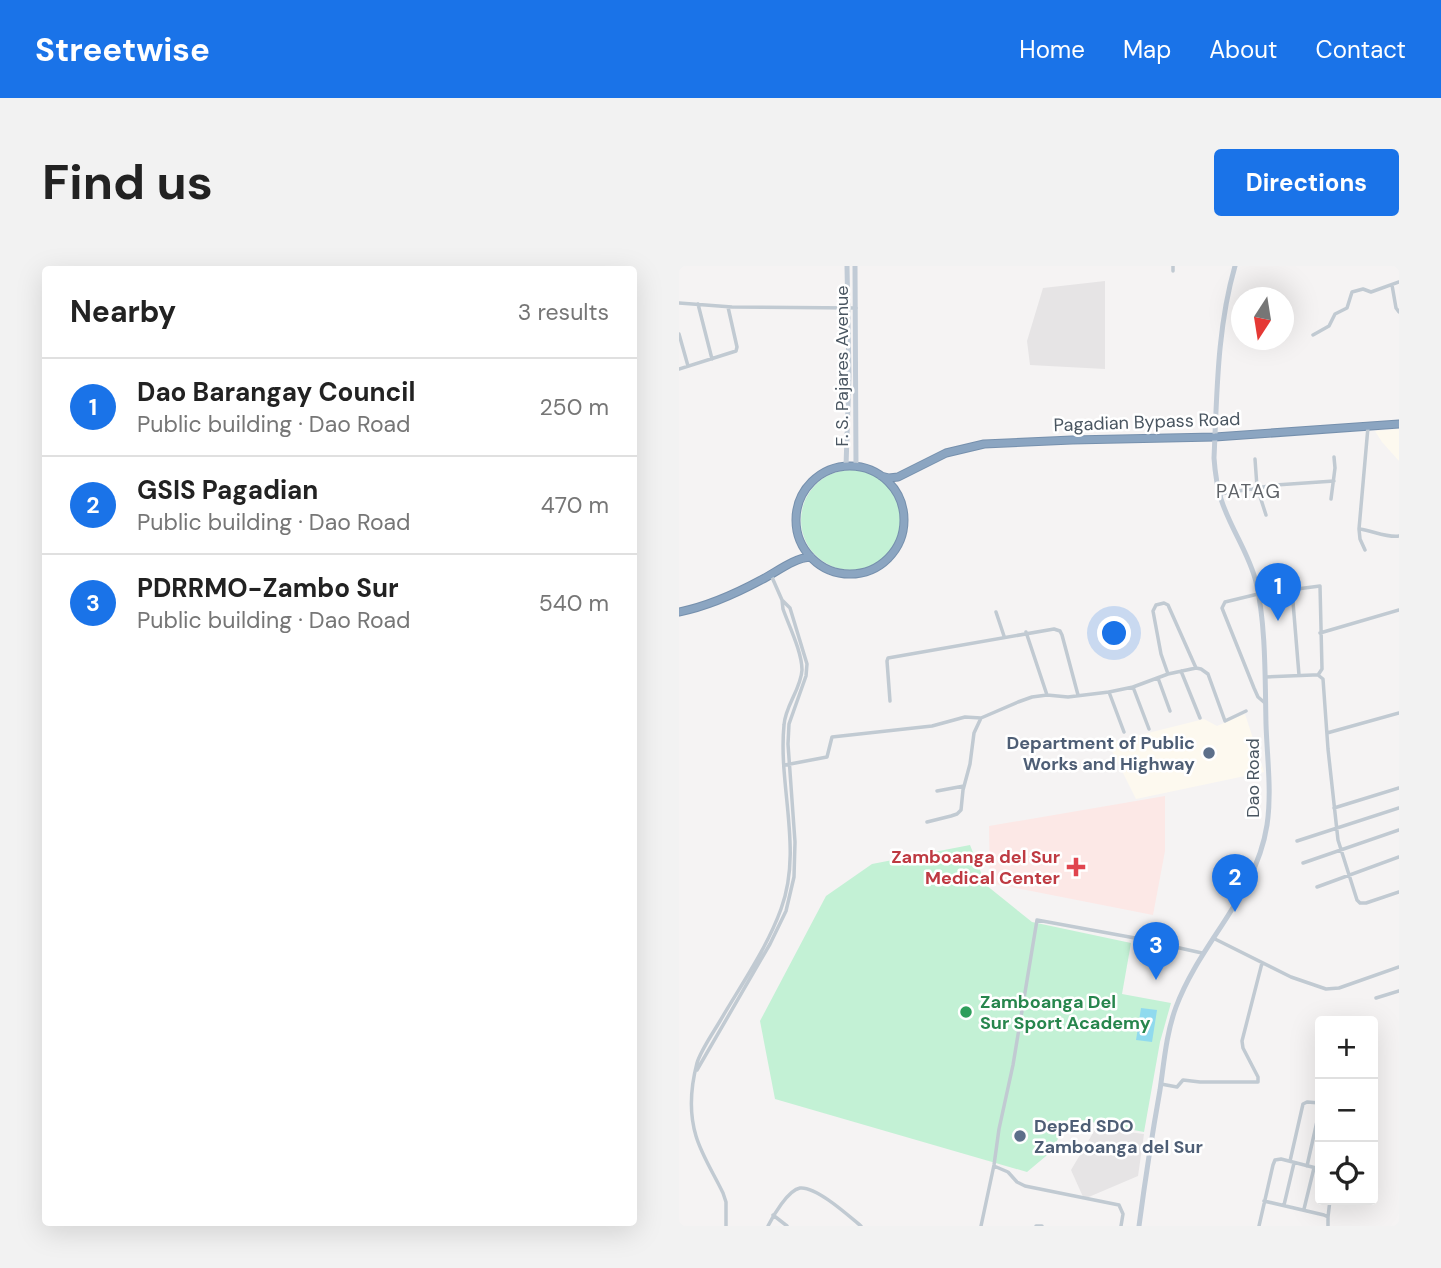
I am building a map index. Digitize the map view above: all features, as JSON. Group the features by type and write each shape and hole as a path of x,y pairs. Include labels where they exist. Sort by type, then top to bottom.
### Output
{"highway":[{"name":"Pagadian Bypass Road","path":"881,476 894,478 946,453 984,444 1215,437 1399,424"},
{"path":"846,466 856,466 881,476 896,492 902,505 904,526 897,546 883,562 871,569 850,573 829,569 811,557 802,545 796,517 800,498 818,476 846,466"},
{"path":"896,492 902,475"},
{"path":"796,560 802,545"},
{"path":"679,612 721,600 796,560 811,557"}],"street":[{"name":"F. S. Pajares Avenue","path":"846,466 849,376 847,266"},
{"name":"F. S. Pajares Avenue","path":"855,266 856,466"},
{"name":"Dao Road","path":"1139,1226 1168,1037 1176,1008 1202,953 1229,917 1260,856 1269,802 1265,677 1258,594 1252,569 1220,494 1215,475 1221,335 1235,266"},
{"path":"1313,335 1329,326 1335,314 1347,308 1352,292 1363,289 1371,292 1399,282"},
{"path":"1392,285 1399,312"},
{"path":"679,303 728,307 856,308"},
{"path":"698,304 712,359"},
{"path":"679,369 737,349 728,307"},
{"path":"679,334 688,366"},
{"path":"1365,550 1359,529 1368,427"},
{"path":"1331,499 1334,457"},
{"path":"1255,459 1257,487 1266,515"},
{"path":"1220,494 1257,487 1333,481"},
{"path":"1359,529 1399,536"},
{"path":"726,1226 726,1202 699,1144 694,1127 691,1094 697,1062 757,958 781,909 789,876 789,724 806,676 807,664 790,608 782,600 771,575"},
{"path":"1265,703 1254,688 1222,604 1258,594 1320,586 1322,669 1318,675"},
{"path":"1292,589 1299,675"},
{"path":"1168,674 1161,654 1153,611 1156,605 1164,603 1168,605 1196,668"},
{"path":"1320,633 1399,610"},
{"path":"996,612 1005,636"},
{"path":"890,701 888,658 1054,629 1060,631 1079,695"},
{"path":"1026,632 1047,695"},
{"path":"787,765 827,757 832,737 932,726 965,717 981,718 1018,702 1047,695 1066,697 1109,692 1196,668 1208,674 1225,721 1246,711"},
{"path":"1181,671 1200,718"},
{"path":"1265,677 1318,675 1324,681 1336,828 1348,875 1360,903 1399,892"},
{"path":"1158,678 1170,711"},
{"path":"1133,687 1149,729"},
{"path":"1109,692 1124,732"},
{"path":"1327,733 1399,713"},
{"path":"927,822 951,816 961,810 964,786 971,764 974,733 981,718"},
{"path":"937,791 964,786"},
{"path":"1334,808 1399,788"},
{"path":"1297,841 1399,808"},
{"path":"1303,863 1399,830"},
{"path":"1317,887 1399,858"},
{"path":"981,1226 1013,1065 1037,920 1202,953"},
{"path":"1213,938 1303,981 1331,989 1399,967"},
{"path":"1161,1084 1177,1087 1183,1080 1200,1083 1258,1082 1242,1041 1262,963"},
{"path":"1376,998 1399,991"},
{"path":"1284,1205 1303,1104 1315,1103"},
{"path":"1307,1166 1315,1130"},
{"path":"1266,1226 1260,1225 1264,1201 1273,1162 1279,1159 1314,1168 1304,1209"},
{"path":"994,1165 1025,1186 1119,1205 1123,1214 1121,1226"},
{"path":"768,1226 773,1215 795,1190 805,1189 817,1193 861,1226"},
{"path":"1264,1201 1328,1217"},
{"path":"1328,1226 1329,1205"},
{"path":"773,1215 787,1226"},
{"path":"1036,1226 1042,1226"}],"shaded area":[{"path":"1105,281 1105,369 1030,365 1027,341 1043,288"},
{"path":"1399,429 1399,461 1375,431"},
{"path":"1245,714 1264,772 1136,799 1108,743 1204,719 1217,726"},
{"name":"Zamboanga del Sur Medical Center","path":"1165,796 1165,851 1153,915 990,883 989,826"},
{"path":"1096,1128 1144,1134 1138,1176 1084,1199 1071,1170"}],"green space":[{"path":"851,470 870,474 886,485 897,501 901,520 897,539 886,555 870,566 851,570 832,566 816,555 805,539 801,520 805,501 816,485 832,474"},
{"name":"Zamboanga Del Sur Sport Academy","path":"970,845 986,885 1032,922 1131,943 1122,994 1171,1003 1160,1042 1144,1132 1081,1120 1067,1120 1052,1151 1027,1172 775,1099 760,1021 826,896 872,864"}],"water":[{"path":"1141,1008 1157,1010 1152,1042 1136,1040"}],"place":[{"name":"Dao Barangay Council","path":"1278,621"},
{"name":"Department of Public Works and Highway","path":"1209,753"},
{"name":"Zamboanga del Sur Medical Center","path":"1076,867"},
{"name":"GSIS Pagadian","path":"1235,912"},
{"name":"PDRRMO-Zambo Sur","path":"1156,980"},
{"name":"Zamboanga Del Sur Sport Academy","path":"966,1012"},
{"name":"DepEd SDO Zamboanga del Sur","path":"1020,1136"}],"district":[{"name":"PATAG","path":"1249,491"}]}
